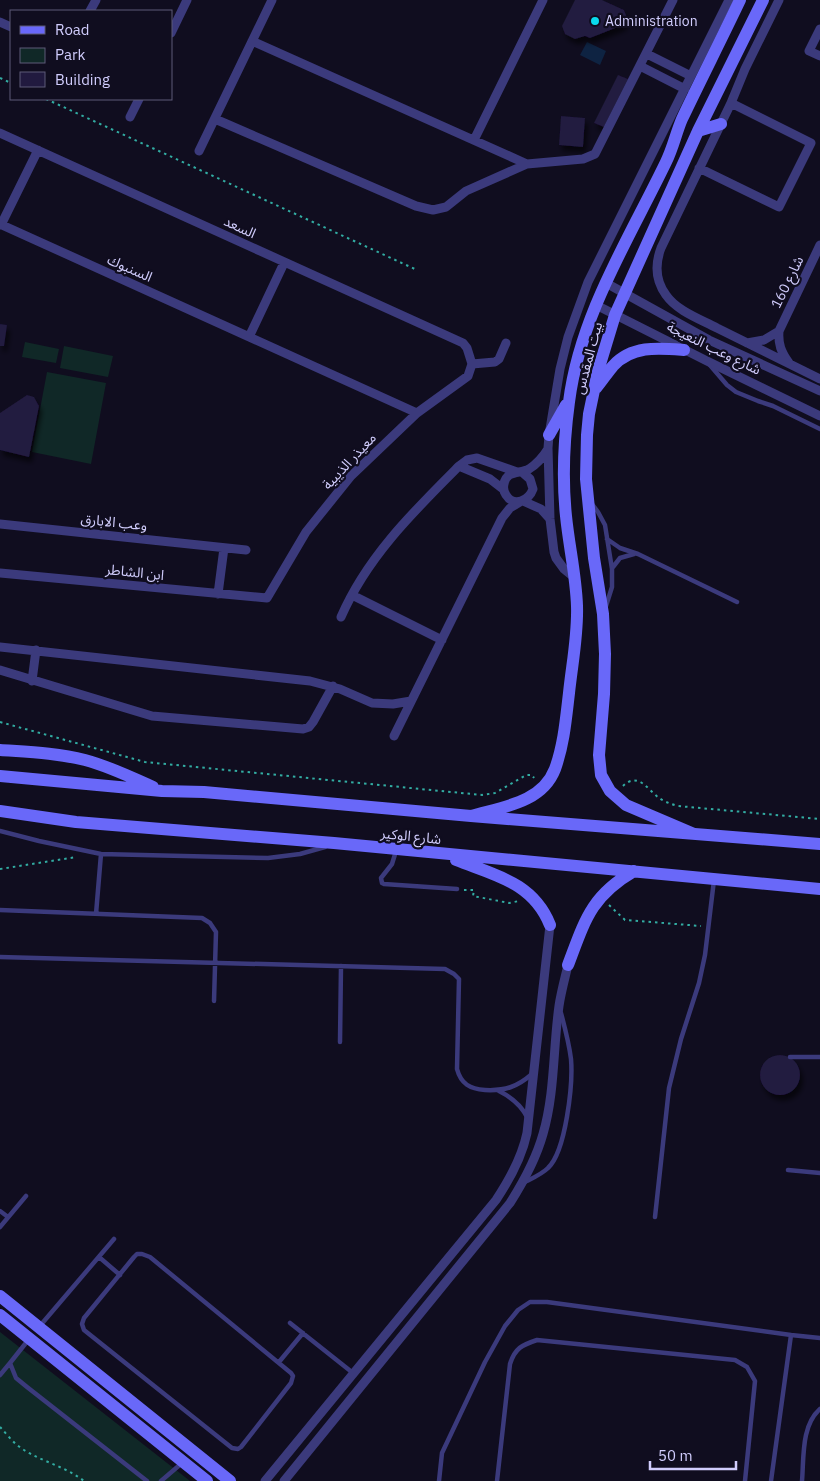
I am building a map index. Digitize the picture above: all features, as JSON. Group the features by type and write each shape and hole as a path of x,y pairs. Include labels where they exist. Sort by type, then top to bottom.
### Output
{"street":[{"path":"172,31 187,0"},
{"path":"199,151 272,0"},
{"path":"474,140 543,0"},
{"path":"216,119 416,206 433,210 446,206 466,191 526,164 584,159 595,154 673,0"},
{"name":"بيت المقدس","path":"575,578 564,569 556,558 550,519 549,435 560,369 568,337 588,282 728,0"},
{"name":"بيت المقدس","path":"543,788 554,771 564,740 576,622 575,578 564,492 564,451 569,401 579,352 606,283 666,161 682,120 740,0"},
{"name":"بيت المقدس","path":"614,796 602,775 599,755 605,674 603,614 594,558 586,479 586,457 593,392 604,350 624,292 698,131 762,0"},
{"path":"731,103 811,142 779,207 699,168 779,0"},
{"path":"820,30 809,51 820,56"},
{"path":"252,41 526,164"},
{"path":"647,54 691,76"},
{"path":"640,66 685,89"},
{"path":"130,117 138,100"},
{"path":"698,131 721,124"},
{"name":"السعد","path":"0,133 463,343 467,348 472,364"},
{"name":"السنبوك","path":"38,150 1,224 417,413"},
{"name":"شارع وعب النعيجة","path":"699,168 658,256 656,270 666,295 678,307 820,379"},
{"name":"شارع 160","path":"789,363 780,348 778,340 779,331 820,245"},
{"path":"249,337 284,262"},
{"name":"شارع وعب النعيجة","path":"606,283 724,348 820,391"},
{"name":"شارع وعب النعيجة","path":"596,305 820,416"},
{"name":"شارع 160","path":"747,343 764,340 779,331"},
{"path":"472,364 495,362 499,359 506,343"},
{"path":"593,392 613,366 630,354 653,348 684,350"},
{"name":"معيذر الذيبية","path":"267,598 306,532 351,476 417,413 468,376 472,364"},
{"path":"549,435 569,401"},
{"path":"502,518 505,480 508,476 534,465 548,448"},
{"path":"341,617 352,595 393,534 466,460 477,458 519,472 530,478 533,489 528,498 510,508 502,518 394,736"},
{"path":"459,466 490,479 509,498 541,509 550,519"},
{"name":"وعب الابارق","path":"0,524 246,550"},
{"path":"218,594 224,548"},
{"name":"ابن الشاطر","path":"0,573 267,598"},
{"path":"352,595 442,640"},
{"path":"0,648 36,650 310,681 332,686 372,703 393,704 412,701"},
{"path":"32,681 36,650"},
{"path":"0,670 152,716 303,730 313,722 332,686"},
{"path":"0,750 61,755 85,760 112,768 162,791"},
{"name":"شارع الوكير","path":"0,776 162,791 213,793 820,844"},
{"path":"472,816 526,800 543,788"},
{"path":"614,796 626,805 694,834"},
{"name":"شارع الوكير","path":"0,811 76,822 334,843 820,889"},
{"path":"265,1481 496,1200 517,1163 525,1143 550,924 541,907 528,892 514,882 442,854"},
{"path":"284,1481 510,1203 523,1182 544,1134 549,1109 559,1006 568,965 583,925 600,897 618,880 634,871"},
{"path":"530,1107 549,1109"},
{"path":"0,1296 230,1481"},
{"path":"0,1315 207,1481"}],"lane":[{"path":"707,361 727,385 736,392 773,406 820,429"},
{"path":"588,500 594,505 605,525 612,569 612,587 603,614"},
{"path":"607,540 620,548 638,554 737,602"},
{"path":"612,569 620,558 638,554"},
{"path":"0,831 101,854 268,858 300,854 334,843"},
{"path":"396,850 392,864 381,878 384,884 457,889"},
{"path":"96,914 101,854"},
{"path":"655,1217 672,1071 680,1039 700,982 714,878"},
{"path":"0,910 202,918 210,923 216,932 214,1000"},
{"path":"0,957 445,969 459,979 456,1069 458,1075 464,1084 472,1089 500,1091 512,1098 529,1121"},
{"path":"340,1042 341,966"},
{"path":"523,1182 548,1168 555,1159 562,1142 571,1062 559,1006"},
{"path":"790,1057 820,1057"},
{"path":"500,1091 521,1082 534,1071"},
{"path":"788,1170 820,1173"},
{"path":"0,1227 26,1196"},
{"path":"0,1211 8,1218"},
{"path":"0,1375 114,1239"},
{"path":"142,1254 146,1255 280,1362 291,1373 293,1376 291,1383 241,1447 238,1449 232,1448 84,1330 82,1324 84,1318 120,1275 134,1257 142,1254"},
{"path":"99,1257 120,1275"},
{"path":"439,1481 442,1453 484,1362 505,1326 518,1310 530,1302 547,1302 820,1338"},
{"path":"290,1323 353,1373"},
{"path":"280,1362 303,1333"},
{"path":"771,1481 791,1335"},
{"path":"497,1481 510,1364 513,1355 522,1345 537,1340 734,1360 747,1367 755,1381 745,1481"},
{"path":"10,1363 16,1378 147,1481"},
{"path":"802,1481 806,1431 813,1416 820,1409"},
{"path":"161,1481 183,1462"}],"path":[{"path":"48,100 417,270"},
{"path":"0,722 145,762 482,795 495,793 526,775 532,775 543,788"},
{"path":"614,796 626,784 638,781 665,802 678,806 820,819"},
{"path":"0,869 101,854"},
{"path":"457,889 474,890 473,896 509,903 521,900 528,892"},
{"path":"600,897 625,920 708,926"},
{"path":"0,1426 16,1444 67,1470 84,1481"}],"green space":[{"path":"25,342 59,349 56,363 22,357"},
{"path":"64,346 113,356 108,377 60,368"},
{"path":"47,372 106,383 91,464 32,452"},
{"path":"0,1332 190,1481 0,1481"}],"water":[{"path":"587,42 606,51 600,65 580,55"}],"building":[{"name":"Administration","path":"575,0 602,0 624,10 627,18 623,25 590,38 585,36 575,39 565,34 562,26"},
{"path":"618,75 628,79 604,127 594,123"},
{"path":"561,116 585,118 583,147 559,145"},
{"path":"0,324 7,325 4,346 0,346"},
{"path":"27,395 34,397 39,406 29,457 0,450 0,413"},
{"path":"780,1055 794,1061 800,1075 794,1089 780,1095 766,1089 760,1075 766,1061"}],"place":[{"name":"Administration","path":"595,21"}]}
